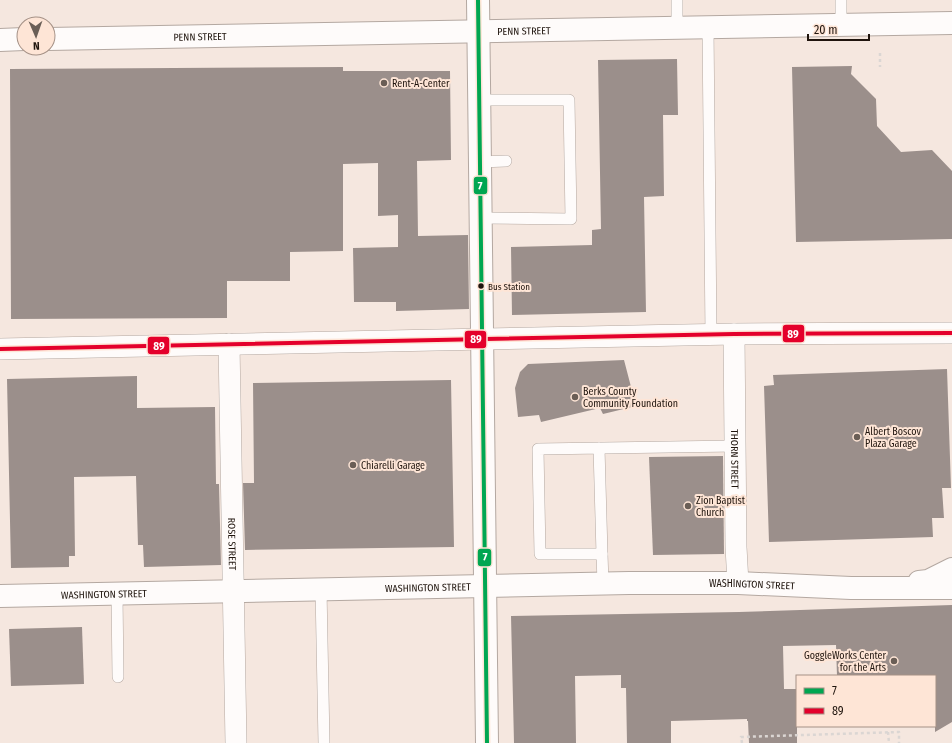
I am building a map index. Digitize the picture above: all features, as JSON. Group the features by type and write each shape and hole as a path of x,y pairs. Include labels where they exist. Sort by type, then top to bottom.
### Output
{"main road":[{"path":"478,0 488,743"},
{"name":"PENN STREET","path":"56,39 952,23"},
{"path":"0,40 16,39"},
{"path":"882,588 928,580 952,569"},
{"name":"WASHINGTON STREET","path":"0,596 603,583 738,583 852,588 952,588"}],"street":[{"path":"0,349 734,334 952,333"},
{"name":"THORN STREET","path":"734,334 736,547 738,583"},
{"name":"ROSE STREET","path":"229,344 236,743"}],"lane":[{"path":"677,0 677,28"},
{"path":"841,0 841,25"},
{"path":"708,27 712,335"},
{"path":"479,100 569,100 571,219 480,218"},
{"path":"480,162 506,161"},
{"path":"602,554 540,554 538,449 735,446"},
{"path":"599,448 603,583"},
{"path":"321,590 324,743"},
{"path":"117,594 118,677"}],"path":[{"path":"880,53 880,67"},
{"path":"888,732 888,743"},
{"path":"742,743 741,737 888,732 899,732 899,743"}],"building":[{"path":"677,59 678,115 663,115 664,196 644,197 646,312 512,315 511,247 592,245 592,230 601,229 598,60"},
{"path":"852,66 851,74 876,99 877,126 901,152 932,150 952,171 952,239 796,242 792,67"},
{"path":"343,67 343,71 450,71 451,160 417,161 418,236 468,235 469,309 396,311 396,302 354,302 353,248 398,247 398,215 378,216 378,163 343,164 343,251 290,252 290,281 227,281 227,318 11,319 10,69"},
{"name":"Berks County Community Foundation","path":"624,360 636,406 603,414 600,408 541,422 539,415 518,417 515,388 520,372 528,364"},
{"name":"Albert Boscov Plaza Garage","path":"947,369 951,488 942,488 944,518 932,518 933,537 769,542 764,386 774,385 773,375"},
{"path":"137,376 137,408 215,407 216,484 219,484 221,565 144,567 143,545 138,545 136,476 74,477 75,556 69,556 69,567 11,568 7,379"},
{"name":"Chiarelli Garage","path":"451,380 454,547 245,550 243,483 254,483 253,383"},
{"name":"Zion Baptist Church","path":"723,456 724,554 653,555 649,457"},
{"name":"GoggleWorks Center for the Arts","path":"952,605 952,722 935,732 936,675 837,675 836,645 783,646 784,689 796,689 797,743 749,743 747,719 671,721 671,743 627,743 626,688 621,688 621,675 575,676 576,743 514,743 511,616 739,612"},
{"path":"82,627 84,684 11,686 9,629"}],"transit line":[{"name":"7","path":"478,0 487,743"},
{"name":"89","path":"0,349 734,334 952,333"}],"place":[{"name":"Rent-A-Center","path":"384,83"},
{"name":"Bus Station","path":"481,286"},
{"name":"Berks County Community Foundation","path":"575,397"},
{"name":"Albert Boscov Plaza Garage","path":"857,437"},
{"name":"Chiarelli Garage","path":"353,465"},
{"name":"Zion Baptist Church","path":"688,506"},
{"name":"GoggleWorks Center for the Arts","path":"894,661"}]}
